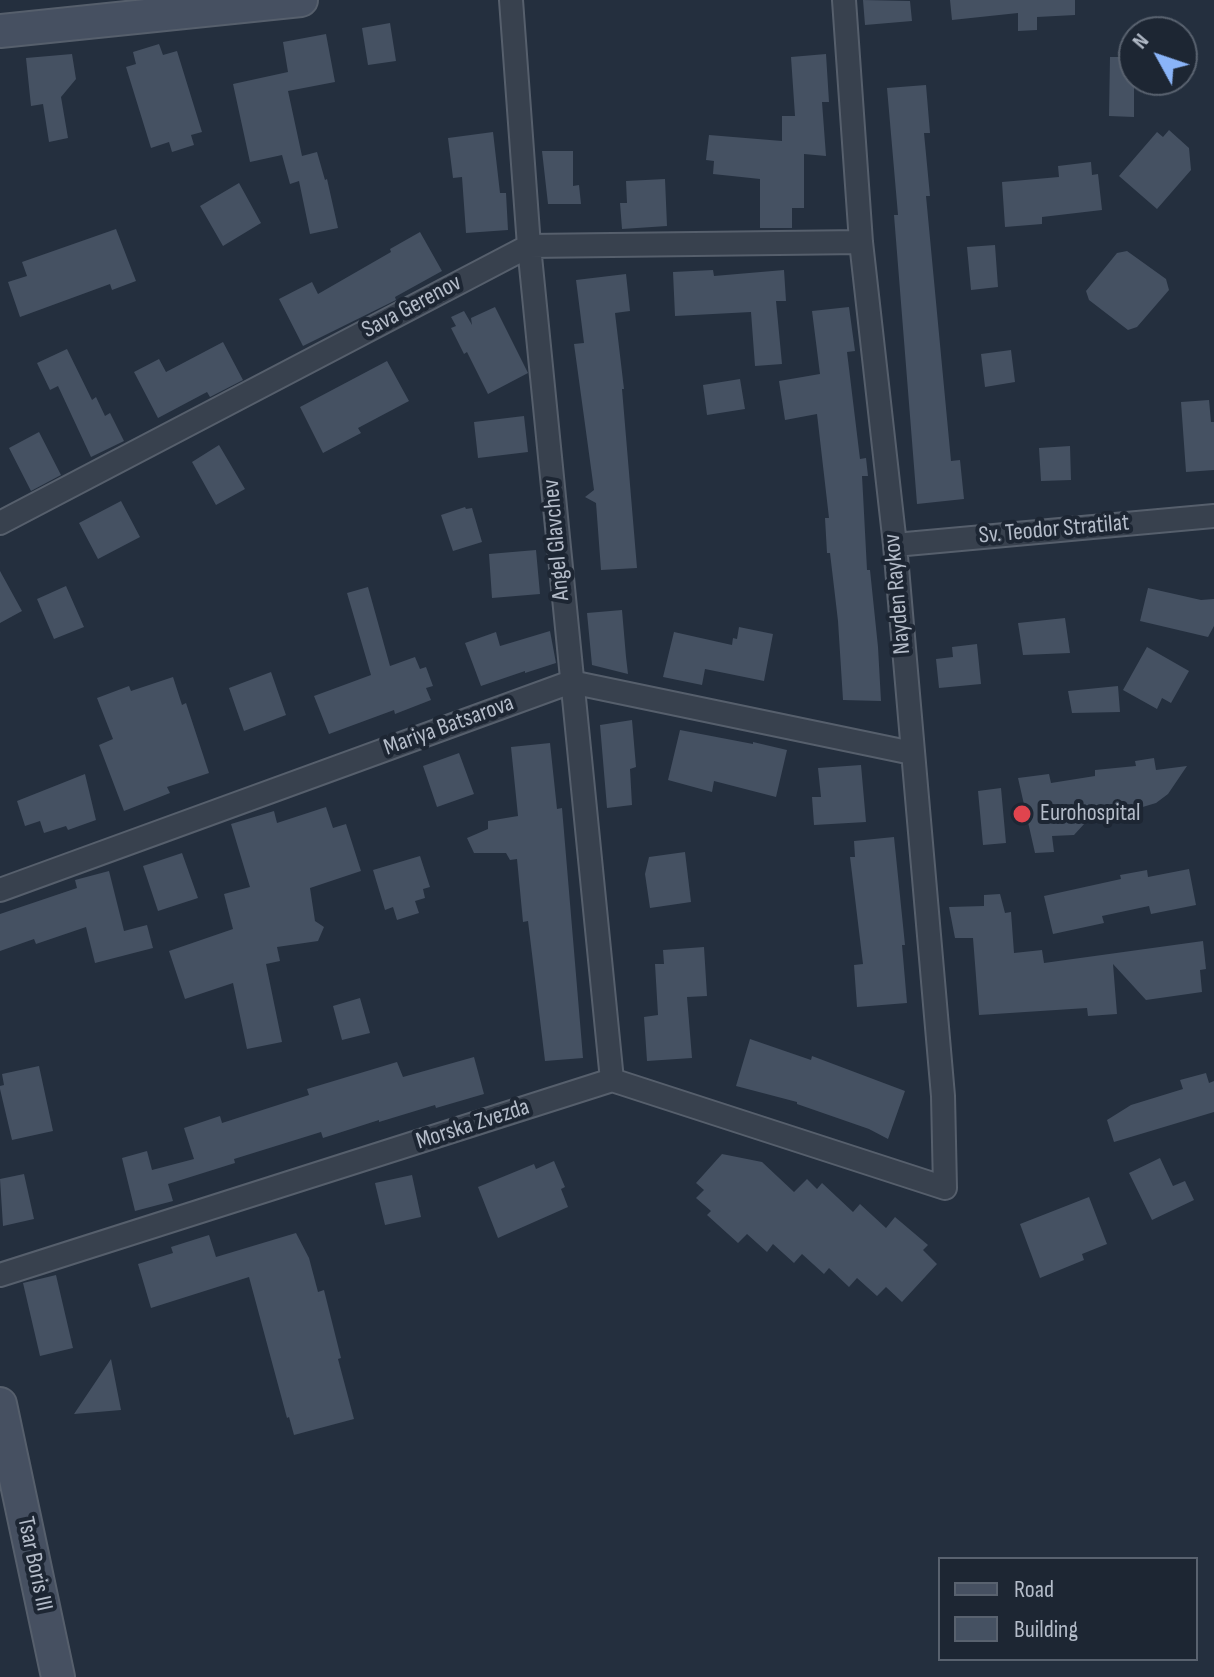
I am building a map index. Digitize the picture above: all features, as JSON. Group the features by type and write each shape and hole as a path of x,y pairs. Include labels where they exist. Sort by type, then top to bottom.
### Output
{"street":[{"path":"0,31 97,10 301,0"},
{"name":"Angel Glavchev","path":"511,0 529,246 612,1080"},
{"name":"Nayden Raykov","path":"612,1080 945,1188 943,1096 895,545 861,242 844,0"},
{"name":"Sava Gerenov","path":"0,523 529,246 861,242"},
{"name":"Sv. Teodor Stratilat","path":"895,545 1214,516"},
{"path":"571,682 912,753"},
{"name":"Mariya Batsarova","path":"0,890 571,682"},
{"name":"Morska Zvezda","path":"0,1275 612,1080"},
{"name":"Tsar Boris III","path":"0,1404 58,1677"}],"building":[{"path":"863,0 910,1 912,21 865,25"},
{"path":"950,0 1075,0 1075,15 1037,17 1037,30 1018,31 1018,13 952,20"},
{"path":"390,23 396,61 368,65 362,28"},
{"path":"326,34 335,82 288,91 302,156 317,152 327,179 338,228 310,234 299,181 290,184 282,155 250,162 233,84 288,72 283,42"},
{"path":"159,44 163,55 177,51 202,132 191,135 194,145 172,152 169,142 151,148 126,67 136,64 133,52"},
{"path":"72,54 76,79 61,97 68,138 49,142 43,104 31,106 26,58"},
{"path":"826,54 829,102 822,102 826,156 804,154 804,208 792,208 792,228 760,228 760,179 713,174 714,161 706,160 709,135 782,141 782,116 795,116 791,57"},
{"path":"1110,57 1118,57 1118,96 1134,96 1134,117 1109,116"},
{"path":"926,85 930,133 924,133 930,196 926,196 951,461 960,460 964,499 917,504 887,88"},
{"path":"1169,130 1189,148 1191,170 1157,209 1119,176 1157,132 1163,137"},
{"path":"493,132 500,193 506,193 508,230 466,233 462,177 453,178 448,138"},
{"path":"542,151 573,151 573,186 579,185 581,204 548,204"},
{"path":"1091,162 1092,175 1098,174 1102,210 1042,217 1042,224 1005,227 1002,182 1059,177 1058,166"},
{"path":"665,179 667,226 622,229 620,203 627,203 626,181"},
{"path":"239,183 261,223 223,246 200,206"},
{"path":"116,229 136,281 112,290 110,284 20,317 8,282 27,276 22,262"},
{"path":"420,232 442,271 395,297 396,300 303,346 279,299 312,282 318,294"},
{"path":"995,245 998,287 971,290 967,247"},
{"path":"1127,251 1166,279 1169,290 1137,327 1128,330 1089,300 1086,291 1117,253"},
{"path":"713,270 714,276 784,270 786,301 776,301 782,364 755,366 751,312 675,316 673,272"},
{"path":"626,274 630,311 615,313 624,389 637,568 601,570 596,503 585,497 594,490 574,344 584,343 576,280"},
{"path":"495,307 528,373 488,394 451,328 456,326 451,317 464,311 472,325 471,318"},
{"path":"849,307 855,351 847,352 860,459 866,458 868,476 862,476 867,570 870,570 881,701 843,700 838,621 830,553 827,553 825,518 829,518 817,414 785,420 779,381 820,374 812,311"},
{"path":"223,342 243,380 210,397 207,392 158,418 134,372 159,359 166,372"},
{"path":"67,349 92,400 96,397 105,416 110,413 124,441 91,457 58,386 50,390 37,363"},
{"path":"1011,350 1015,382 985,387 981,354"},
{"path":"387,361 409,401 358,428 361,433 323,453 300,407"},
{"path":"740,379 745,409 707,415 703,385"},
{"path":"1209,400 1211,422 1214,422 1214,470 1186,472 1181,402"},
{"path":"524,416 528,452 478,458 474,422"},
{"path":"39,432 61,475 31,491 9,448"},
{"path":"219,445 245,489 216,505 192,462"},
{"path":"1070,446 1071,480 1041,481 1039,448"},
{"path":"121,501 140,537 98,559 79,523"},
{"path":"465,507 472,508 482,542 453,551 441,515"},
{"path":"536,550 540,594 492,598 489,554"},
{"path":"0,571 22,611 0,623"},
{"path":"66,586 84,627 54,639 37,599"},
{"path":"368,587 390,666 415,657 420,669 426,667 433,686 426,688 431,700 329,734 314,696 371,675 347,593"},
{"path":"1148,588 1201,600 1214,599 1214,626 1208,637 1140,621"},
{"path":"622,610 628,674 592,665 587,613"},
{"path":"1065,618 1070,653 1023,655 1018,623"},
{"path":"739,627 773,634 764,681 705,669 702,685 663,677 674,632 732,645 733,638 737,639"},
{"path":"550,631 556,663 481,686 465,643 496,632 500,646"},
{"path":"977,644 981,684 939,688 936,659 953,657 952,647"},
{"path":"1147,647 1189,671 1171,703 1162,698 1157,709 1123,690"},
{"path":"271,672 286,715 244,731 229,688"},
{"path":"173,677 182,705 186,703 209,773 167,787 170,793 124,811 99,745 113,739 97,698 129,686 131,691"},
{"path":"1118,686 1120,712 1072,713 1068,691"},
{"path":"632,720 636,767 630,769 632,805 607,808 600,725"},
{"path":"680,730 787,750 776,797 714,781 712,792 668,780"},
{"path":"550,743 557,809 562,808 583,1058 545,1061 528,921 523,922 517,859 510,860 506,853 474,853 467,838 488,829 488,821 518,816 511,747"},
{"path":"459,753 474,794 437,807 423,766"},
{"path":"1154,758 1156,770 1187,766 1168,794 1156,803 1136,809 1135,816 1085,823 1074,835 1052,836 1054,852 1035,853 1018,778 1049,774 1051,783 1095,776 1095,770 1136,766 1135,761"},
{"path":"861,765 866,822 814,825 812,797 821,797 818,768"},
{"path":"85,774 96,820 68,830 66,826 44,833 40,821 25,826 17,801"},
{"path":"1001,788 1006,843 983,845 978,791"},
{"path":"326,807 333,828 346,824 361,871 310,888 315,921 324,927 318,941 277,947 280,961 266,964 282,1042 247,1049 233,983 185,999 169,951 233,929 224,894 250,887 231,824 274,811 277,823"},
{"path":"894,837 905,945 902,945 907,1003 857,1007 854,965 863,964 850,857 855,857 854,841"},
{"path":"685,852 691,902 650,908 645,874 649,857"},
{"path":"182,853 198,898 158,911 143,866"},
{"path":"420,856 430,887 423,889 425,898 415,901 419,913 397,920 393,907 385,910 373,870"},
{"path":"1189,869 1196,905 1151,914 1149,906 1102,916 1104,923 1053,934 1044,896 1121,879 1120,875 1147,870 1148,877"},
{"path":"109,871 124,931 147,925 153,948 95,963 86,927 36,944 34,939 0,951 0,914 77,888 75,880"},
{"path":"1000,894 1005,913 1011,912 1014,953 1042,950 1044,963 1203,941 1206,969 1200,970 1202,992 1146,1000 1113,964 1117,1014 1088,1016 1087,1008 979,1015 973,938 955,938 949,907 984,906 984,895"},
{"path":"704,947 707,996 687,997 692,1058 647,1061 644,1017 658,1015 655,964 664,964 663,950"},
{"path":"360,998 370,1033 342,1040 333,1006"},
{"path":"750,1039 811,1060 812,1056 905,1091 888,1139 797,1102 736,1086"},
{"path":"474,1057 484,1094 379,1120 323,1138 321,1132 234,1159 235,1163 168,1184 173,1201 135,1211 122,1158 147,1151 152,1170 194,1159 184,1128 220,1116 222,1123 309,1095 307,1089 397,1062 403,1077"},
{"path":"39,1066 53,1131 12,1140 0,1089 4,1085 2,1074"},
{"path":"1206,1073 1209,1083 1214,1081 1214,1112 1114,1142 1107,1120 1131,1105 1183,1089 1180,1080"},
{"path":"722,1154 762,1162 794,1192 807,1179 817,1189 822,1183 853,1212 860,1204 886,1228 895,1217 928,1245 923,1250 937,1264 902,1302 886,1287 877,1296 857,1278 849,1287 829,1268 824,1274 802,1254 794,1263 773,1244 767,1252 747,1234 738,1243 707,1215 711,1211 696,1198 704,1190 696,1183"},
{"path":"1160,1158 1173,1186 1185,1181 1194,1200 1152,1220 1129,1173"},
{"path":"554,1161 565,1187 561,1189 568,1207 498,1238 478,1187 534,1164 536,1169"},
{"path":"24,1174 34,1219 3,1226 0,1179"},
{"path":"412,1175 421,1217 385,1225 375,1183"},
{"path":"1089,1197 1107,1244 1082,1254 1084,1260 1040,1278 1020,1224"},
{"path":"296,1233 309,1258 318,1292 324,1290 354,1419 294,1435 249,1277 151,1308 138,1264 173,1253 171,1247 209,1235 216,1257"},
{"path":"56,1275 73,1348 40,1356 23,1283"},
{"path":"111,1359 121,1410 74,1414"}],"place":[{"name":"Eurohospital","path":"1022,814"}]}
